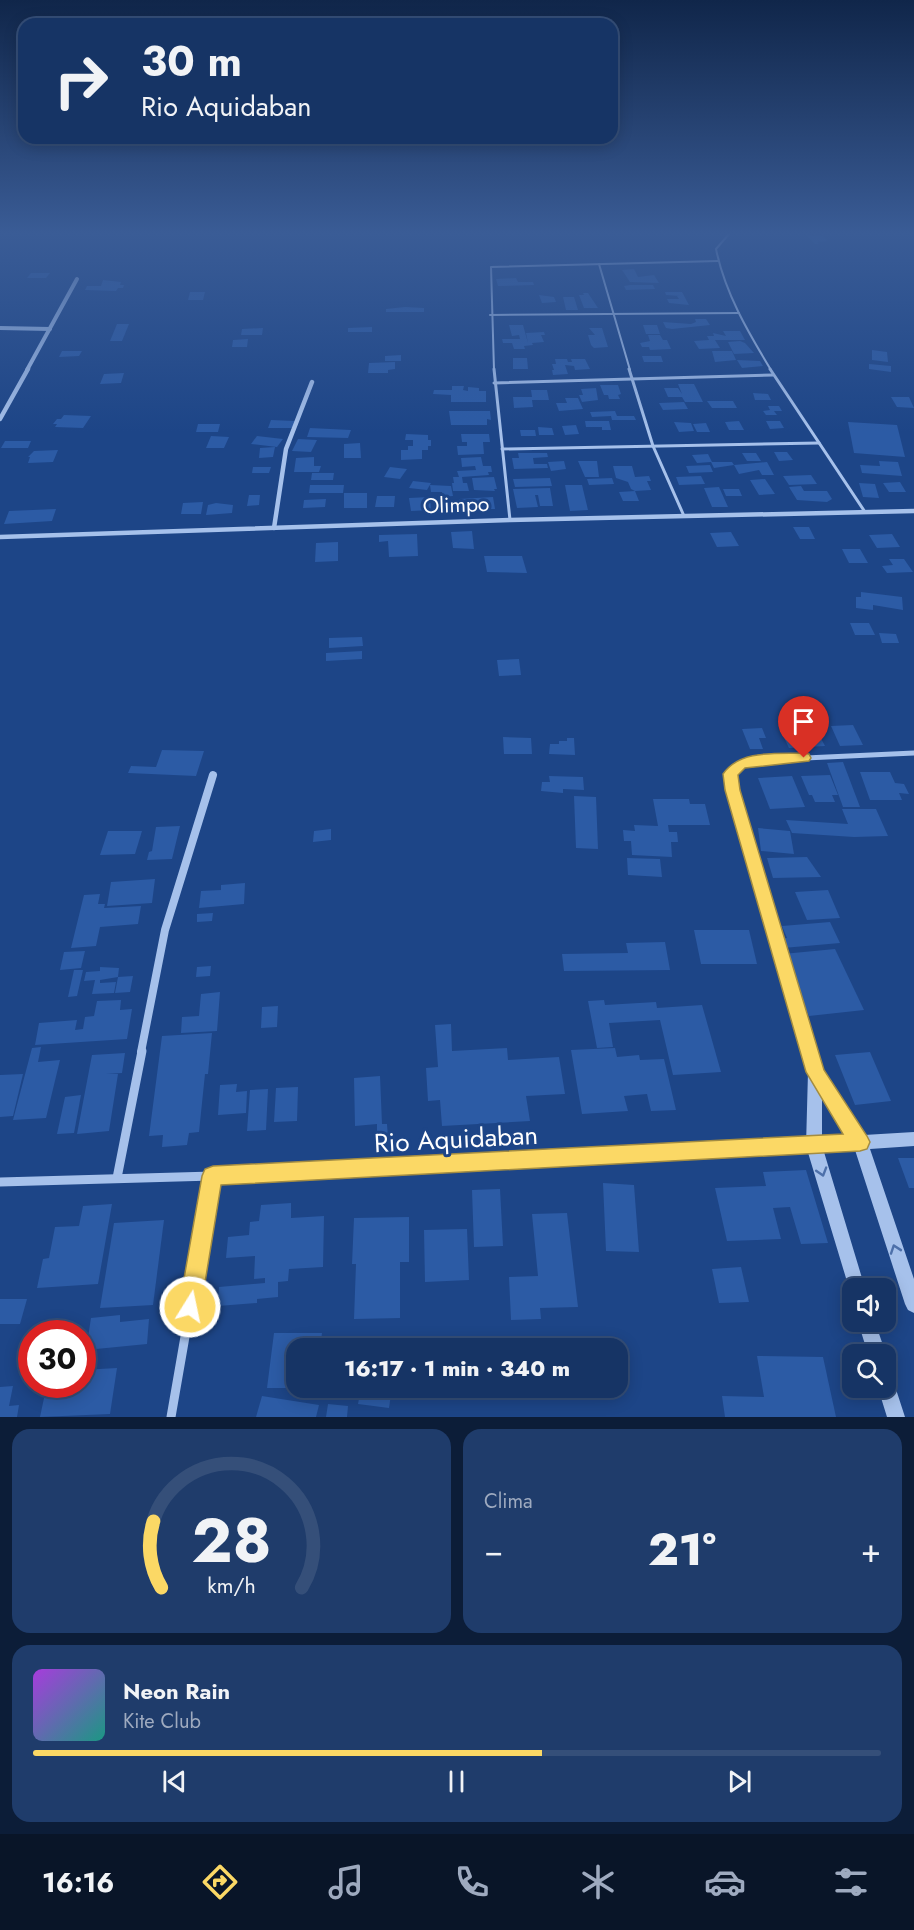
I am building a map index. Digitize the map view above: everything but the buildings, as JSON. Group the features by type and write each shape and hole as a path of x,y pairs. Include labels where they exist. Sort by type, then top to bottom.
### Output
{"street":[{"path":"0,419 66,300"},
{"path":"0,328 50,329"},
{"path":"274,528 286,449 312,382"},
{"name":"Olimpo","path":"0,537 510,520 914,511"},
{"path":"914,753 760,760 741,764 730,774 815,1072 860,1142 914,1304"},
{"path":"117,1178 165,930 213,775"},
{"path":"815,1072 814,1146 854,1278"},
{"name":"Rio Aquidaban","path":"0,1182 213,1176 914,1139"},
{"path":"171,1417 213,1176"},
{"path":"890,1398 896,1417"}],"lane":[{"path":"490,300 494,383 510,520"},
{"path":"609,300 653,446 684,516"},
{"path":"734,300 773,375 865,512"},
{"path":"490,315 739,313"},
{"path":"494,383 773,375"},
{"path":"502,449 819,443"}],"route":[{"path":"190,1307 213,1176 860,1142 815,1072 730,774 741,764 760,760 804,758"}]}
